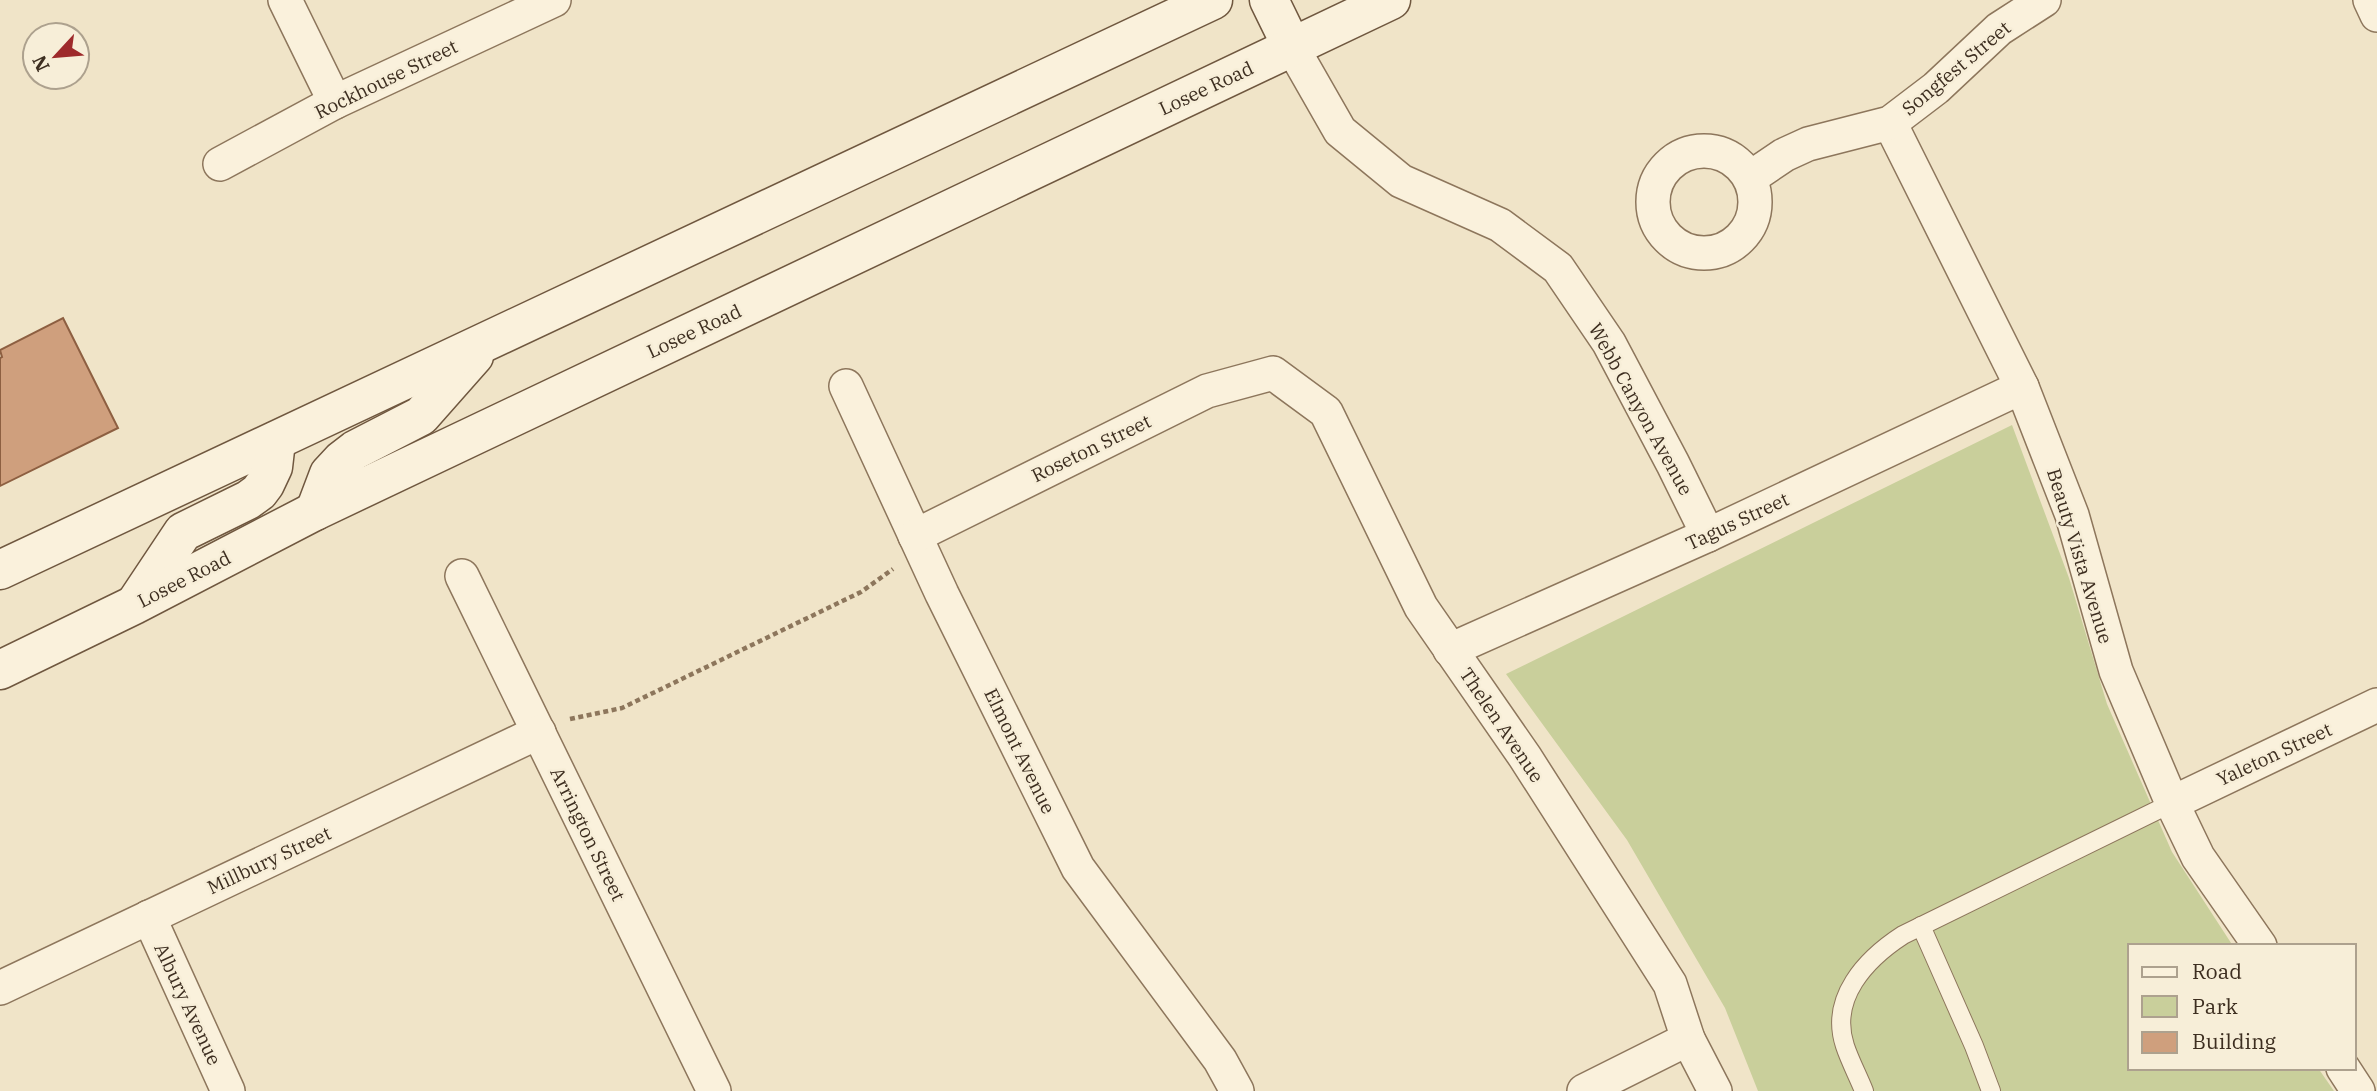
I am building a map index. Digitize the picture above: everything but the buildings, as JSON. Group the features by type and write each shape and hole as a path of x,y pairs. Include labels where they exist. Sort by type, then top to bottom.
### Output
{"main road":[{"path":"0,569 1213,0"},
{"path":"1269,0 1292,47"},
{"name":"Losee Road","path":"0,670 134,606 316,511 1391,0"},
{"path":"316,511 329,474 342,460 355,450 421,416 484,344"},
{"path":"134,606 183,532 259,492 273,467 276,441"}],"street":[{"path":"285,0 335,102"},
{"name":"Rockhouse Street","path":"220,164 335,102 554,0"},
{"name":"Songfest Street","path":"1750,178 1784,155 1808,144 1890,123 1936,88 1999,29 2045,0"},
{"path":"2370,0 2377,15"},
{"name":"Webb Canyon Avenue","path":"1292,47 1340,131 1401,181 1500,225 1558,268 1609,343 1708,535"},
{"name":"Beauty Vista Avenue","path":"1890,123 2022,387 2072,515 2116,671 2172,803 2198,857 2259,944"},
{"name":"Roseton Street","path":"915,536 1207,391 1273,373"},
{"name":"Thelen Avenue","path":"1273,373 1326,412 1421,607 1525,757 1670,984 1688,1039 1715,1091"},
{"name":"Elmont Avenue","path":"846,386 915,536 1078,869 1220,1060 1237,1091"},
{"name":"Tagus Street","path":"1451,650 1708,535 2022,387"},
{"name":"Arrington Street","path":"462,576 714,1091"},
{"name":"Yaleton Street","path":"2172,803 2377,705"},
{"name":"Millbury Street","path":"0,988 539,733"},
{"name":"Albury Avenue","path":"149,918 228,1091"},
{"path":"1584,1091 1688,1039"},
{"path":"2344,1070 2358,1091"}],"lane":[{"path":"1864,1091 1845,1044 1841,1021 1844,1002 1858,974 1879,950 1921,926 2172,803"},
{"path":"1921,926 1991,1091"}],"path":[{"path":"539,733 567,719 622,708 861,592 893,568 915,536"}],"green space":[{"path":"2012,425 2069,578 2107,704 2172,852 2232,944 2128,944 2128,1070 2319,1070 2334,1091 1758,1091 1725,1008 1627,840 1506,674"}]}
